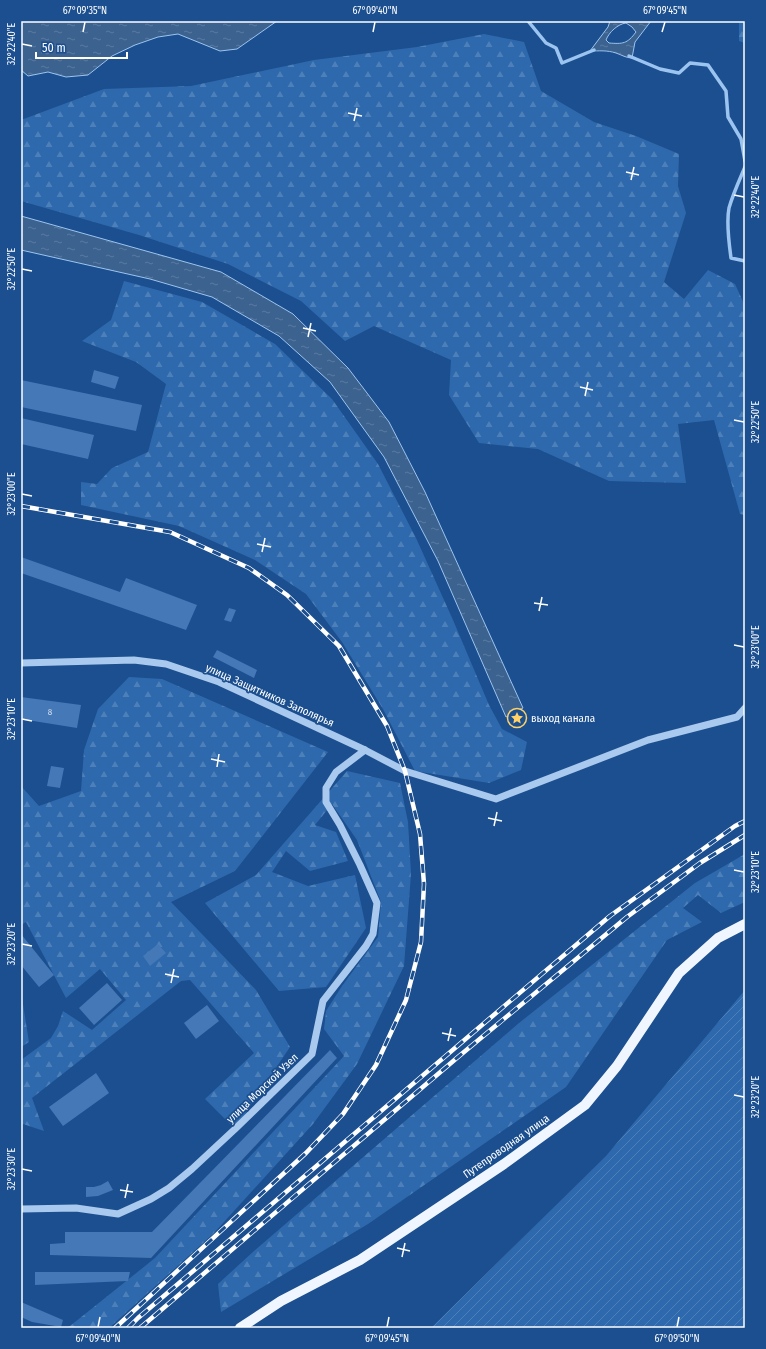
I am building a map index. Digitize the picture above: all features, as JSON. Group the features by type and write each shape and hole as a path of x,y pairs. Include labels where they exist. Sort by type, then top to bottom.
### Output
{"main road":[{"name":"Путепроводная улица","path":"240,1328 281,1301 360,1260 504,1164 585,1105 617,1066 679,973 718,938 745,924"}],"street":[{"name":"улица Защитников Заполярья","path":"21,663 134,660 166,664 219,682 365,750 405,771 496,799 648,740 737,717 745,708"},
{"name":"улица Морской Узел","path":"21,1209 76,1208 118,1214 151,1199 169,1188 192,1169 236,1129 312,1054 323,1001 366,946 373,934 377,903 346,838 326,802 326,788 336,772 365,750"}],"green space":[{"path":"739,21 745,21 745,43 739,41"},
{"path":"484,34 524,42 541,91 594,122 636,136 679,154 678,186 686,213 664,282 684,299 708,270 735,284 745,306 745,515 740,514 714,420 678,424 686,483 609,481 538,449 479,443 449,395 451,360 374,326 345,341 301,301 228,264 139,235 21,201 21,120 104,89 191,86 314,60 417,47"},
{"path":"124,281 202,302 275,344 332,399 378,464 416,538 489,705 502,729 527,742 521,770 489,783 415,771 383,709 342,642 306,594 255,560 179,526 81,505 81,482 97,484 112,468 148,452 166,384 136,362 82,341 111,320"},
{"path":"129,677 162,679 328,752 235,871 171,902 256,990 290,1047 235,1129 205,1099 254,1053 190,980 181,981 32,1098 44,1131 23,1124 21,1125 21,1060 51,1038 58,1026 63,1011 92,1030 126,1000 100,969 66,998 26,922 21,925 21,786 39,806 81,791 84,750 98,709"},
{"path":"347,771 400,783 408,822 411,874 404,966 357,1064 313,1124 213,1234 109,1328 65,1328 70,1326 155,1258 344,1056 324,1029 326,1011 342,986 378,937 381,902 357,840 332,804 315,825 336,832 348,861 310,871 286,851 272,872 308,886 355,875 366,928 326,987 279,991 205,903 256,875"},
{"path":"745,854 745,902 721,913 698,895 683,908 702,922 667,940 566,1087 368,1224 221,1312 218,1284 254,1251 519,1023 695,883"},
{"path":"745,990 745,1328 431,1328 606,1156"},
{"path":"21,992 29,1042 21,1047"}],"water":[{"path":"21,21 277,21 237,49 220,51 178,34 158,37 135,45 112,56 88,75 66,77 48,72 28,76 21,70"},
{"path":"610,21 651,21 635,42 632,58 609,51 590,51 608,27","holes":["626,23 636,32 627,41 621,43 609,43 606,40 612,31 620,25"]},
{"path":"21,216 221,272 293,314 348,368 389,422 425,492 523,708 506,717 438,561 384,457 330,382 279,336 212,297 150,279 21,250"}],"building":[{"path":"94,370 119,377 115,389 91,382"},
{"path":"21,380 142,405 136,431 21,407"},
{"path":"21,418 94,435 88,459 21,444"},
{"path":"21,557 120,592 126,578 197,605 186,630 21,573"},
{"path":"229,608 236,610 231,622 224,620"},
{"path":"217,650 257,670 254,678 213,657"},
{"path":"21,697 81,705 77,728 21,719"},
{"path":"51,766 64,768 60,788 47,786"},
{"path":"21,934 54,975 39,987 21,965"},
{"path":"158,944 166,953 150,966 143,956"},
{"path":"107,983 122,1000 94,1025 79,1008"},
{"path":"207,1005 219,1021 196,1039 184,1023"},
{"path":"330,1050 337,1058 151,1258 50,1255 50,1244 65,1243 65,1232 152,1232"},
{"path":"96,1073 109,1093 63,1126 49,1107"},
{"path":"108,1181 113,1190 98,1196 86,1197 86,1187 94,1187"},
{"path":"35,1272 130,1272 128,1281 35,1285"},
{"path":"21,1302 63,1320 61,1327 32,1322 21,1317"}],"waterway":[{"path":"528,21 546,43 556,48 562,63 594,50"},
{"path":"629,56 660,69 679,73 690,63 708,65 726,91 728,117 741,139 745,161"},
{"path":"745,167 729,208 728,220 731,258 745,261"}],"railway":[{"path":"21,506 170,532 249,568 287,595 339,646 387,726 405,771 420,834 424,884 421,942 406,1000 376,1065 343,1114 306,1153 115,1328"},
{"path":"128,1328 610,916 735,826 745,821"},
{"path":"140,1328 458,1057 627,917 700,863 745,835"}],"place":[{"name":"выход канала","path":"517,718"}]}
